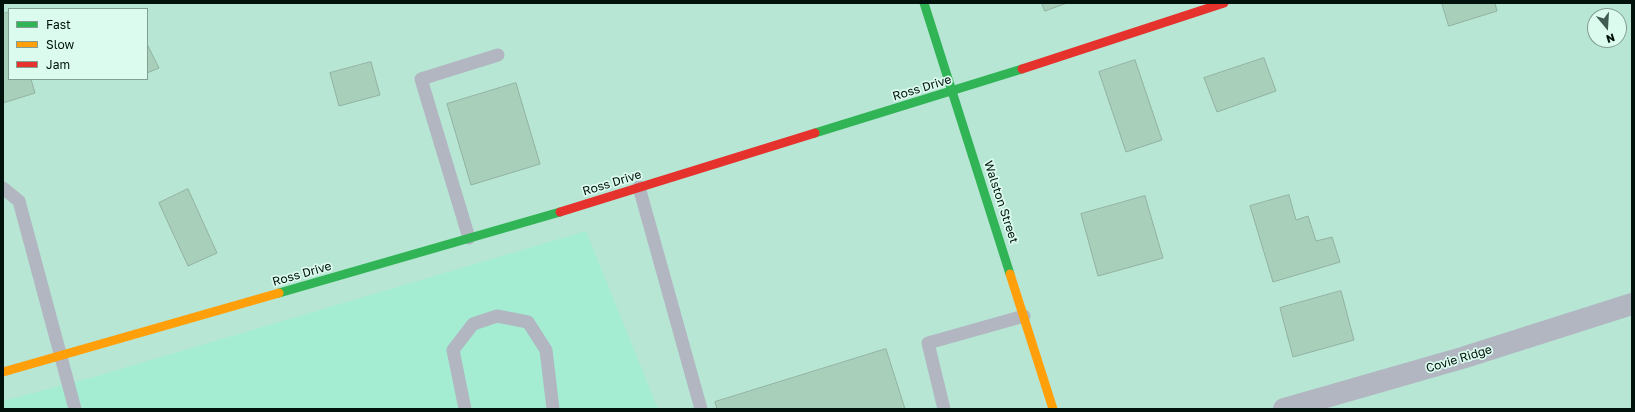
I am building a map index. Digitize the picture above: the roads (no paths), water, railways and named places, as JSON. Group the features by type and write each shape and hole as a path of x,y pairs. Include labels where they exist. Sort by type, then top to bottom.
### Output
{"street":[{"name":"Walston Street","path":"924,3 1053,409"},
{"name":"Ross Drive","path":"3,372 469,238 639,187 953,91 1224,3"},
{"name":"Covie Ridge","path":"1284,409 1462,358 1632,304"}],"lane":[{"path":"469,238 421,79 498,55"},
{"path":"639,187 702,409"},
{"path":"3,188 19,202 76,409"},
{"path":"465,409 453,350 473,324 497,316 528,322 546,350 553,409"},
{"path":"944,409 928,343 1024,316"}]}
